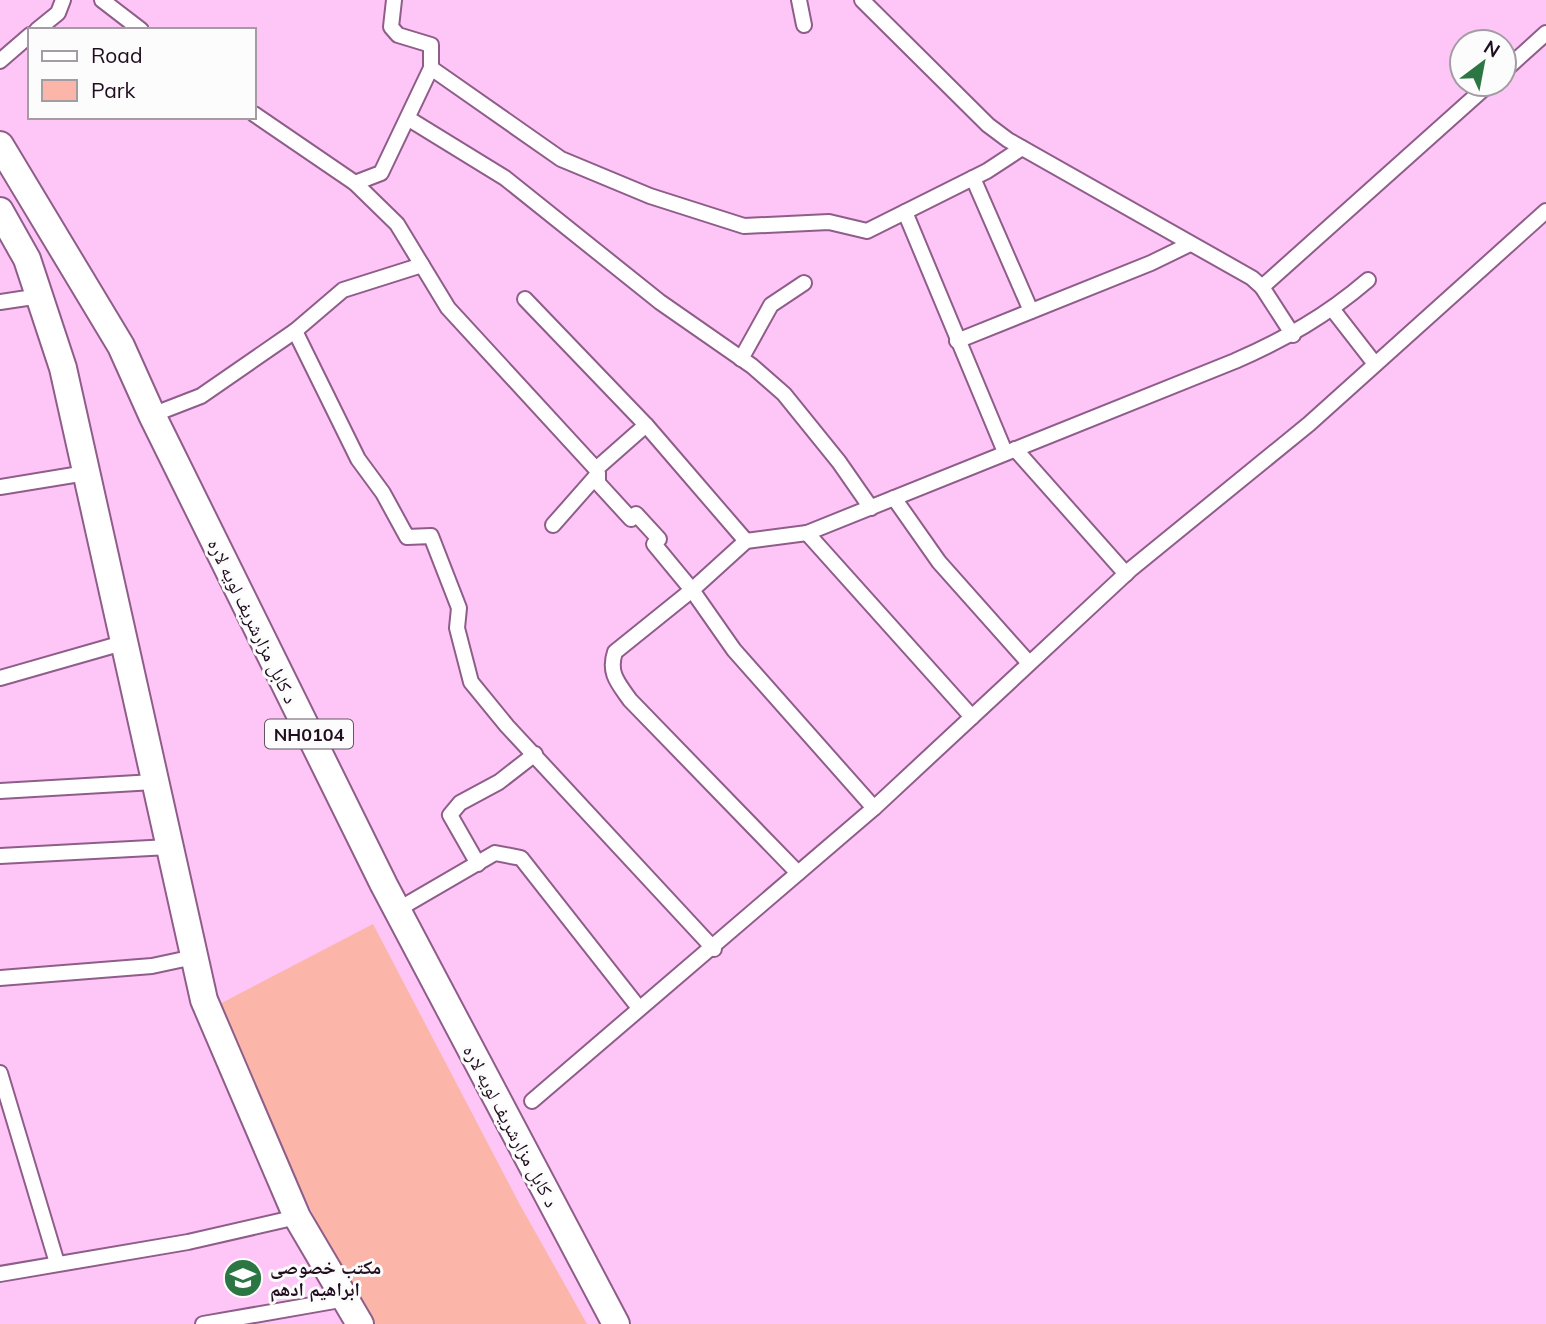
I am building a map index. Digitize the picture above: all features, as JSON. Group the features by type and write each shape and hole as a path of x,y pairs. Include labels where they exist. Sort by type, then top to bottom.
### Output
{"highway":[{"name":"د کابل مزارشریف لویه لاره","path":"0,145 121,346 152,415 397,910 616,1324"},
{"path":"0,211 27,259 63,368 204,1000 297,1217 360,1324"}],"street":[{"path":"39,28 58,13 63,0"},
{"path":"102,0 138,28"},
{"path":"355,183 381,173 432,68 431,45 398,35 391,27 394,0"},
{"path":"799,0 804,25"},
{"path":"862,0 988,125 1023,148 1252,278 1262,287 1293,335"},
{"path":"1518,58 1546,33"},
{"path":"0,61 28,37"},
{"path":"432,68 561,159 650,196 744,226 829,222 866,231 973,178 1023,148"},
{"path":"1262,287 1473,98"},
{"path":"256,115 355,183 397,224 448,308 597,472 598,483 631,519 636,514 654,531 659,539 654,544 692,590 734,650 874,808"},
{"path":"409,119 505,178 660,302 741,359 784,394 839,462 871,508"},
{"path":"973,178 1031,311"},
{"path":"532,1101 639,1008 714,948 874,808 1126,574 1309,424 1546,211"},
{"path":"905,212 957,341 1010,451 1126,574"},
{"path":"957,341 1151,263 1190,244"},
{"path":"152,415 201,396 295,331 343,290 422,265"},
{"path":"798,873 630,700 613,677 611,664 615,652 692,590 746,541 807,533 1293,335 1333,310 1368,280"},
{"path":"741,359 771,305 804,283"},
{"path":"0,302 40,296"},
{"path":"525,299 646,425 746,541"},
{"path":"1333,310 1375,364"},
{"path":"295,331 358,459 383,493 407,537 430,536 459,608 457,628 471,682 714,948"},
{"path":"553,524 597,472 646,425"},
{"path":"0,487 86,473"},
{"path":"894,498 939,562 1029,663"},
{"path":"807,533 972,717"},
{"path":"0,678 126,642"},
{"path":"478,864 450,815 460,803 499,782 535,754"},
{"path":"0,791 154,782"},
{"path":"0,856 169,847"},
{"path":"397,910 495,853 521,859 639,1008"},
{"path":"0,978 152,966 194,957"},
{"path":"0,1073 57,1263"},
{"path":"0,1274 188,1242 297,1217"},
{"path":"203,1324 346,1299"}],"green space":[{"path":"373,924 519,1203 587,1324 368,1324 351,1294 214,1007"}],"place":[{"name":"مکتب خصوصی ابراهیم ادهم","path":"243,1278"}]}
